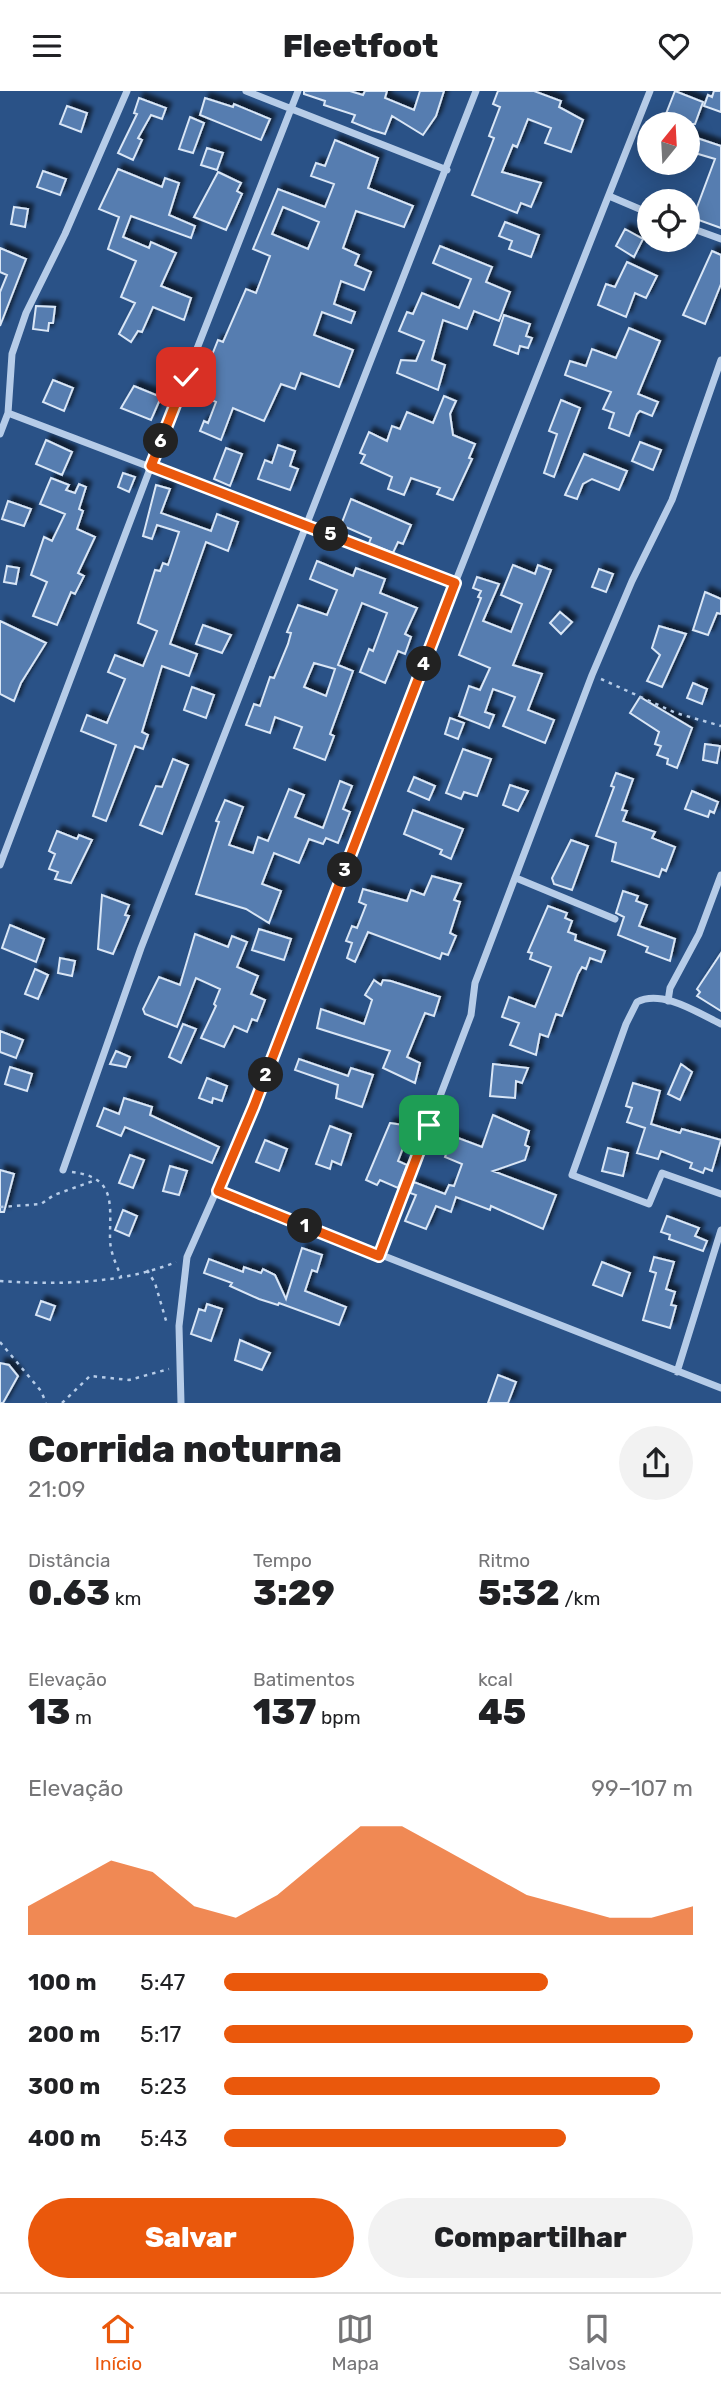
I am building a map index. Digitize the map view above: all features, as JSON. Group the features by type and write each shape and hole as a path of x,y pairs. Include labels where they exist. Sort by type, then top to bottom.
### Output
{"street":[{"path":"0,434 8,413 12,354 26,313 65,235 126,91"},
{"path":"246,91 447,170"},
{"path":"0,865 151,466 298,91"},
{"path":"63,1170 141,948 477,91"},
{"path":"181,1403 178,1366 187,1257 254,1106 455,583 650,91"},
{"path":"609,196 637,208"},
{"path":"700,231 721,239"},
{"path":"379,1256 471,1015 475,983 592,675 632,580 671,500 721,360"},
{"path":"0,370 9,374"},
{"path":"8,413 455,583"},
{"path":"668,1001 670,988 699,934 721,875"},
{"path":"516,878 615,919"},
{"path":"721,1024 668,1001 645,998 632,1010 572,1175 649,1204 662,1173 721,1194"},
{"path":"218,1191 721,1388"},
{"path":"677,1372 721,1230"}],"path":[{"path":"592,675 676,713 721,726"},
{"path":"63,1170 84,1173 97,1180 109,1194 112,1254 121,1276"},
{"path":"0,1207 41,1204 54,1195 97,1180"},
{"path":"0,1281 69,1282 121,1276 187,1257"},
{"path":"147,1270 155,1283 168,1328"},
{"path":"0,1342 41,1391 46,1403"},
{"path":"62,1403 90,1376 130,1380 178,1366"}],"building":[{"path":"304,91 350,91 363,95 365,91 387,91 385,98 414,110 420,91 444,91 436,116 423,135 392,116 385,134 372,130 352,122 355,115 324,105 325,101 304,94"},
{"path":"498,91 534,91 561,101 559,107 583,120 571,152 545,143 551,128 528,119 517,147 513,145 502,172 541,183 531,207 521,203 517,213 472,195 494,138 489,136 500,107 493,104"},
{"path":"675,91 703,102 699,112 667,112"},
{"path":"714,91 721,91 721,112 704,106 708,95 712,97"},
{"path":"139,98 166,108 162,119 151,115 138,138 142,140 133,160 118,153 137,114 134,113"},
{"path":"205,98 233,107 234,104 270,119 261,140 200,115"},
{"path":"67,106 87,113 81,132 60,124"},
{"path":"190,117 204,123 193,153 179,149"},
{"path":"700,139 721,146 721,228 700,220 700,199 715,159 700,155"},
{"path":"335,140 378,158 368,188 413,206 404,227 356,211 343,248 359,255 355,265 371,272 364,290 341,281 334,304 355,312 351,323 322,312 314,335 353,350 339,387 301,373 295,389 281,384 264,421 233,408 221,440 200,431 204,421 208,423 216,402 203,396 212,373 206,370 218,340 223,342 246,289 256,293 270,256 253,249 278,189 325,207 334,184 311,176 316,163 325,166","holes":["283,207 319,222 308,249 272,234"]},
{"path":"207,148 223,153 217,170 201,165"},
{"path":"118,169 162,187 165,178 179,183 169,215 195,226 191,238 131,216 123,237 149,248 151,242 176,253 161,286 191,298 184,320 153,307 142,332 138,331 131,342 119,334 135,303 121,297 136,261 108,249 119,217 99,209"},
{"path":"43,171 66,179 60,195 37,187"},
{"path":"218,172 241,183 237,191 242,194 226,230 194,217"},
{"path":"14,207 28,209 25,227 11,224"},
{"path":"505,222 539,235 531,257 509,249 512,241 499,236"},
{"path":"625,229 637,236 637,251 634,257 616,246"},
{"path":"440,246 492,267 486,282 510,292 499,321 474,311 467,329 443,320 432,360 445,365 438,390 397,373 401,360 416,361 424,341 399,331 407,312 413,314 422,293 459,308 471,279 433,263"},
{"path":"0,248 26,259 0,326 0,292 7,275 0,272"},
{"path":"712,251 721,255 721,284 705,324 683,315"},
{"path":"627,262 657,276 646,298 635,293 626,317 598,305 606,284 615,287"},
{"path":"36,306 55,307 53,323 49,323 48,331 33,329"},
{"path":"504,315 530,324 526,336 532,338 528,348 520,346 518,354 494,345"},
{"path":"629,328 660,341 638,394 658,402 652,416 640,411 637,414 629,436 609,428 614,413 603,409 611,392 565,375 570,361 586,366 592,349 616,358"},
{"path":"53,380 73,388 64,411 43,402"},
{"path":"134,386 161,397 151,420 121,408"},
{"path":"444,396 456,401 450,414 453,435 475,444 469,458 472,459 453,500 437,494 440,488 411,478 404,495 388,489 392,477 361,463 365,455 360,453 369,432 387,441 392,426 400,429 407,412 433,423"},
{"path":"561,400 580,408 554,477 544,473 557,434 549,431"},
{"path":"46,440 72,452 62,475 36,464"},
{"path":"640,442 661,450 653,470 632,461"},
{"path":"278,445 295,451 290,466 298,469 290,490 258,479 265,460 272,463"},
{"path":"226,448 242,454 230,486 214,479"},
{"path":"584,454 627,471 619,490 592,479 583,484 577,499 565,495"},
{"path":"123,473 135,477 129,492 118,487"},
{"path":"51,478 69,485 66,490 75,493 79,484 86,487 79,509 83,511 77,529 95,537 78,573 84,576 75,594 71,592 57,625 33,616 47,582 31,575 44,537 52,541 65,514 40,504"},
{"path":"156,485 170,489 161,513 211,531 217,514 238,522 228,551 206,542 170,644 197,654 189,676 162,666 142,732 148,735 143,749 135,746 106,821 93,816 116,745 81,731 87,715 107,723 125,679 108,672 115,655 143,666 157,631 138,623 155,570 160,571 163,563 168,565 179,532 157,525 152,539 143,536"},
{"path":"351,499 411,525 403,544 398,542 393,553 369,543 371,538 341,525"},
{"path":"8,501 31,509 24,526 2,519"},
{"path":"317,561 353,576 356,568 385,579 380,593 417,608 405,634 411,637 405,654 398,651 385,683 360,672 369,649 373,651 387,613 362,603 338,665 353,671 330,734 334,736 325,760 294,748 302,727 275,717 270,733 246,725 254,704 260,706 270,677 274,678 288,644 291,633 287,632 298,605 327,615 337,590 310,579","holes":["314,663 335,669 326,696 304,687"]},
{"path":"513,565 535,574 538,565 551,570 513,665 542,674 528,710 554,720 545,743 503,726 515,697 493,689 485,712 494,715 489,728 459,716 469,686 480,690 490,668 459,655 481,598 478,597 481,591 473,588 477,577 499,584 483,621 511,632 522,604 501,595"},
{"path":"7,566 19,568 16,584 4,582"},
{"path":"599,569 613,574 606,592 592,587"},
{"path":"705,592 721,599 721,614 717,613 708,635 693,630"},
{"path":"560,612 572,622 561,634 550,623"},
{"path":"0,621 46,643 21,683 14,701 0,694"},
{"path":"203,625 231,635 222,653 196,644"},
{"path":"659,626 686,634 662,687 647,681 660,655 652,648"},
{"path":"693,683 707,689 702,704 687,698"},
{"path":"192,687 214,695 206,718 184,710"},
{"path":"640,697 692,728 677,768 667,764 668,759 657,755 661,746 655,744 659,732 630,713"},
{"path":"450,718 464,723 458,739 445,734"},
{"path":"705,744 720,746 717,763 703,760"},
{"path":"463,749 491,759 477,796 464,792 461,799 446,793"},
{"path":"173,759 188,765 162,834 140,825 156,786 162,787"},
{"path":"616,773 633,779 622,810 627,811 623,821 655,832 652,838 675,847 666,871 662,869 659,877 612,861 616,843 596,836 614,787 611,786"},
{"path":"414,777 435,786 429,800 408,791"},
{"path":"340,781 352,786 343,809 350,812 338,843 326,838 323,844 309,839 299,863 274,853 262,884 281,891 269,923 246,909 196,894 219,822 216,821 225,800 243,807 229,845 253,853 258,837 268,841 289,789 304,795 295,817 323,828"},
{"path":"510,785 528,791 518,811 503,805"},
{"path":"692,791 718,802 714,813 710,811 708,817 685,809"},
{"path":"413,810 463,829 451,859 440,854 442,850 404,834"},
{"path":"57,831 77,839 79,835 92,840 71,883 55,879 58,872 49,869 55,854 49,851"},
{"path":"571,840 588,846 572,890 554,884 552,878"},
{"path":"432,876 461,884 454,900 460,902 450,933 456,936 448,955 442,953 440,959 368,932 355,962 347,958 352,943 346,941 352,926 357,928 366,905 359,902 363,889 407,901 411,890 424,895"},
{"path":"623,891 638,896 636,901 647,905 639,926 675,939 670,961 646,952 648,947 618,935 624,917 616,913"},
{"path":"102,895 129,905 125,915 129,916 113,954 98,949"},
{"path":"548,906 567,913 565,918 572,921 568,932 576,935 575,940 605,951 601,962 590,958 586,969 582,967 562,1016 556,1014 548,1037 540,1034 536,1055 510,1045 519,1023 502,1017 509,997 535,1007 551,967 530,959 532,953 528,952"},
{"path":"10,925 44,939 36,962 2,948"},
{"path":"259,929 291,939 284,960 252,950"},
{"path":"195,934 228,947 232,936 247,942 237,967 258,976 251,994 265,1000 257,1021 252,1019 247,1032 234,1026 224,1047 201,1038 216,1006 214,1004 220,989 196,978 177,1027 145,1014 143,1009 159,977 180,985"},
{"path":"721,953 721,1011 697,996 700,992 697,989"},
{"path":"60,958 75,961 72,976 58,973"},
{"path":"35,969 48,975 38,999 25,994"},
{"path":"374,980 381,985 383,980 391,981 440,997 434,1016 425,1013 407,1057 420,1063 415,1083 383,1068 390,1051 317,1028 321,1009 364,1024 372,1000 365,995"},
{"path":"183,1024 196,1029 181,1063 169,1057"},
{"path":"0,1031 23,1040 16,1058 0,1052"},
{"path":"116,1051 130,1057 126,1067 110,1064"},
{"path":"299,1059 348,1076 351,1068 373,1075 362,1107 336,1098 338,1085 295,1070"},
{"path":"493,1064 528,1068 522,1083 516,1081 515,1098 490,1096"},
{"path":"681,1064 692,1072 680,1100 668,1094"},
{"path":"10,1067 32,1074 27,1091 5,1084"},
{"path":"207,1078 227,1086 222,1101 213,1098 212,1103 199,1098"},
{"path":"633,1083 660,1091 651,1124 680,1133 682,1129 721,1140 712,1171 705,1168 703,1173 690,1168 692,1163 661,1151 658,1159 637,1153 645,1128 627,1122 632,1108 626,1106"},
{"path":"124,1098 152,1107 150,1115 219,1147 212,1163 125,1127 121,1136 97,1126 104,1108 119,1114"},
{"path":"493,1115 529,1131 525,1145 529,1147 525,1160 493,1171 556,1195 543,1229 491,1206 490,1210 456,1197 451,1212 436,1206 426,1229 405,1221 416,1195 410,1193 414,1182 445,1194 449,1185 454,1186 462,1164 445,1157 453,1136 482,1147"},
{"path":"390,1123 417,1127 415,1140 407,1138 398,1161 407,1165 398,1188 380,1180 377,1185 366,1180"},
{"path":"330,1126 351,1134 341,1165 332,1161 330,1169 316,1164"},
{"path":"265,1140 287,1149 279,1171 256,1162"},
{"path":"608,1148 628,1153 623,1176 602,1171"},
{"path":"130,1155 144,1160 133,1188 119,1183"},
{"path":"170,1166 187,1171 179,1195 163,1191"},
{"path":"0,1170 14,1174 4,1212 0,1212"},
{"path":"123,1210 137,1216 129,1236 115,1230"},
{"path":"667,1216 699,1228 695,1236 707,1241 703,1251 669,1239 670,1235 661,1232"},
{"path":"302,1248 322,1255 317,1272 312,1270 305,1291 346,1307 339,1325 279,1303 278,1305 259,1299 230,1286 232,1283 204,1273 209,1259 243,1272 244,1267 261,1273 263,1269 275,1275 286,1299"},
{"path":"654,1257 674,1262 666,1289 675,1292 671,1305 676,1306 670,1328 643,1320 656,1273 650,1271"},
{"path":"602,1262 630,1273 622,1296 593,1285"},
{"path":"41,1301 55,1306 50,1320 36,1315"},
{"path":"207,1304 222,1309 211,1341 191,1334 199,1309 205,1311"},
{"path":"240,1340 270,1353 262,1370 235,1360"},
{"path":"0,1363 9,1365 18,1376 3,1403 0,1403"},
{"path":"498,1375 516,1382 508,1403 488,1403"}],"route":[{"path":"186,377 151,466 455,583 254,1106 218,1191 379,1256 429,1125"}]}
